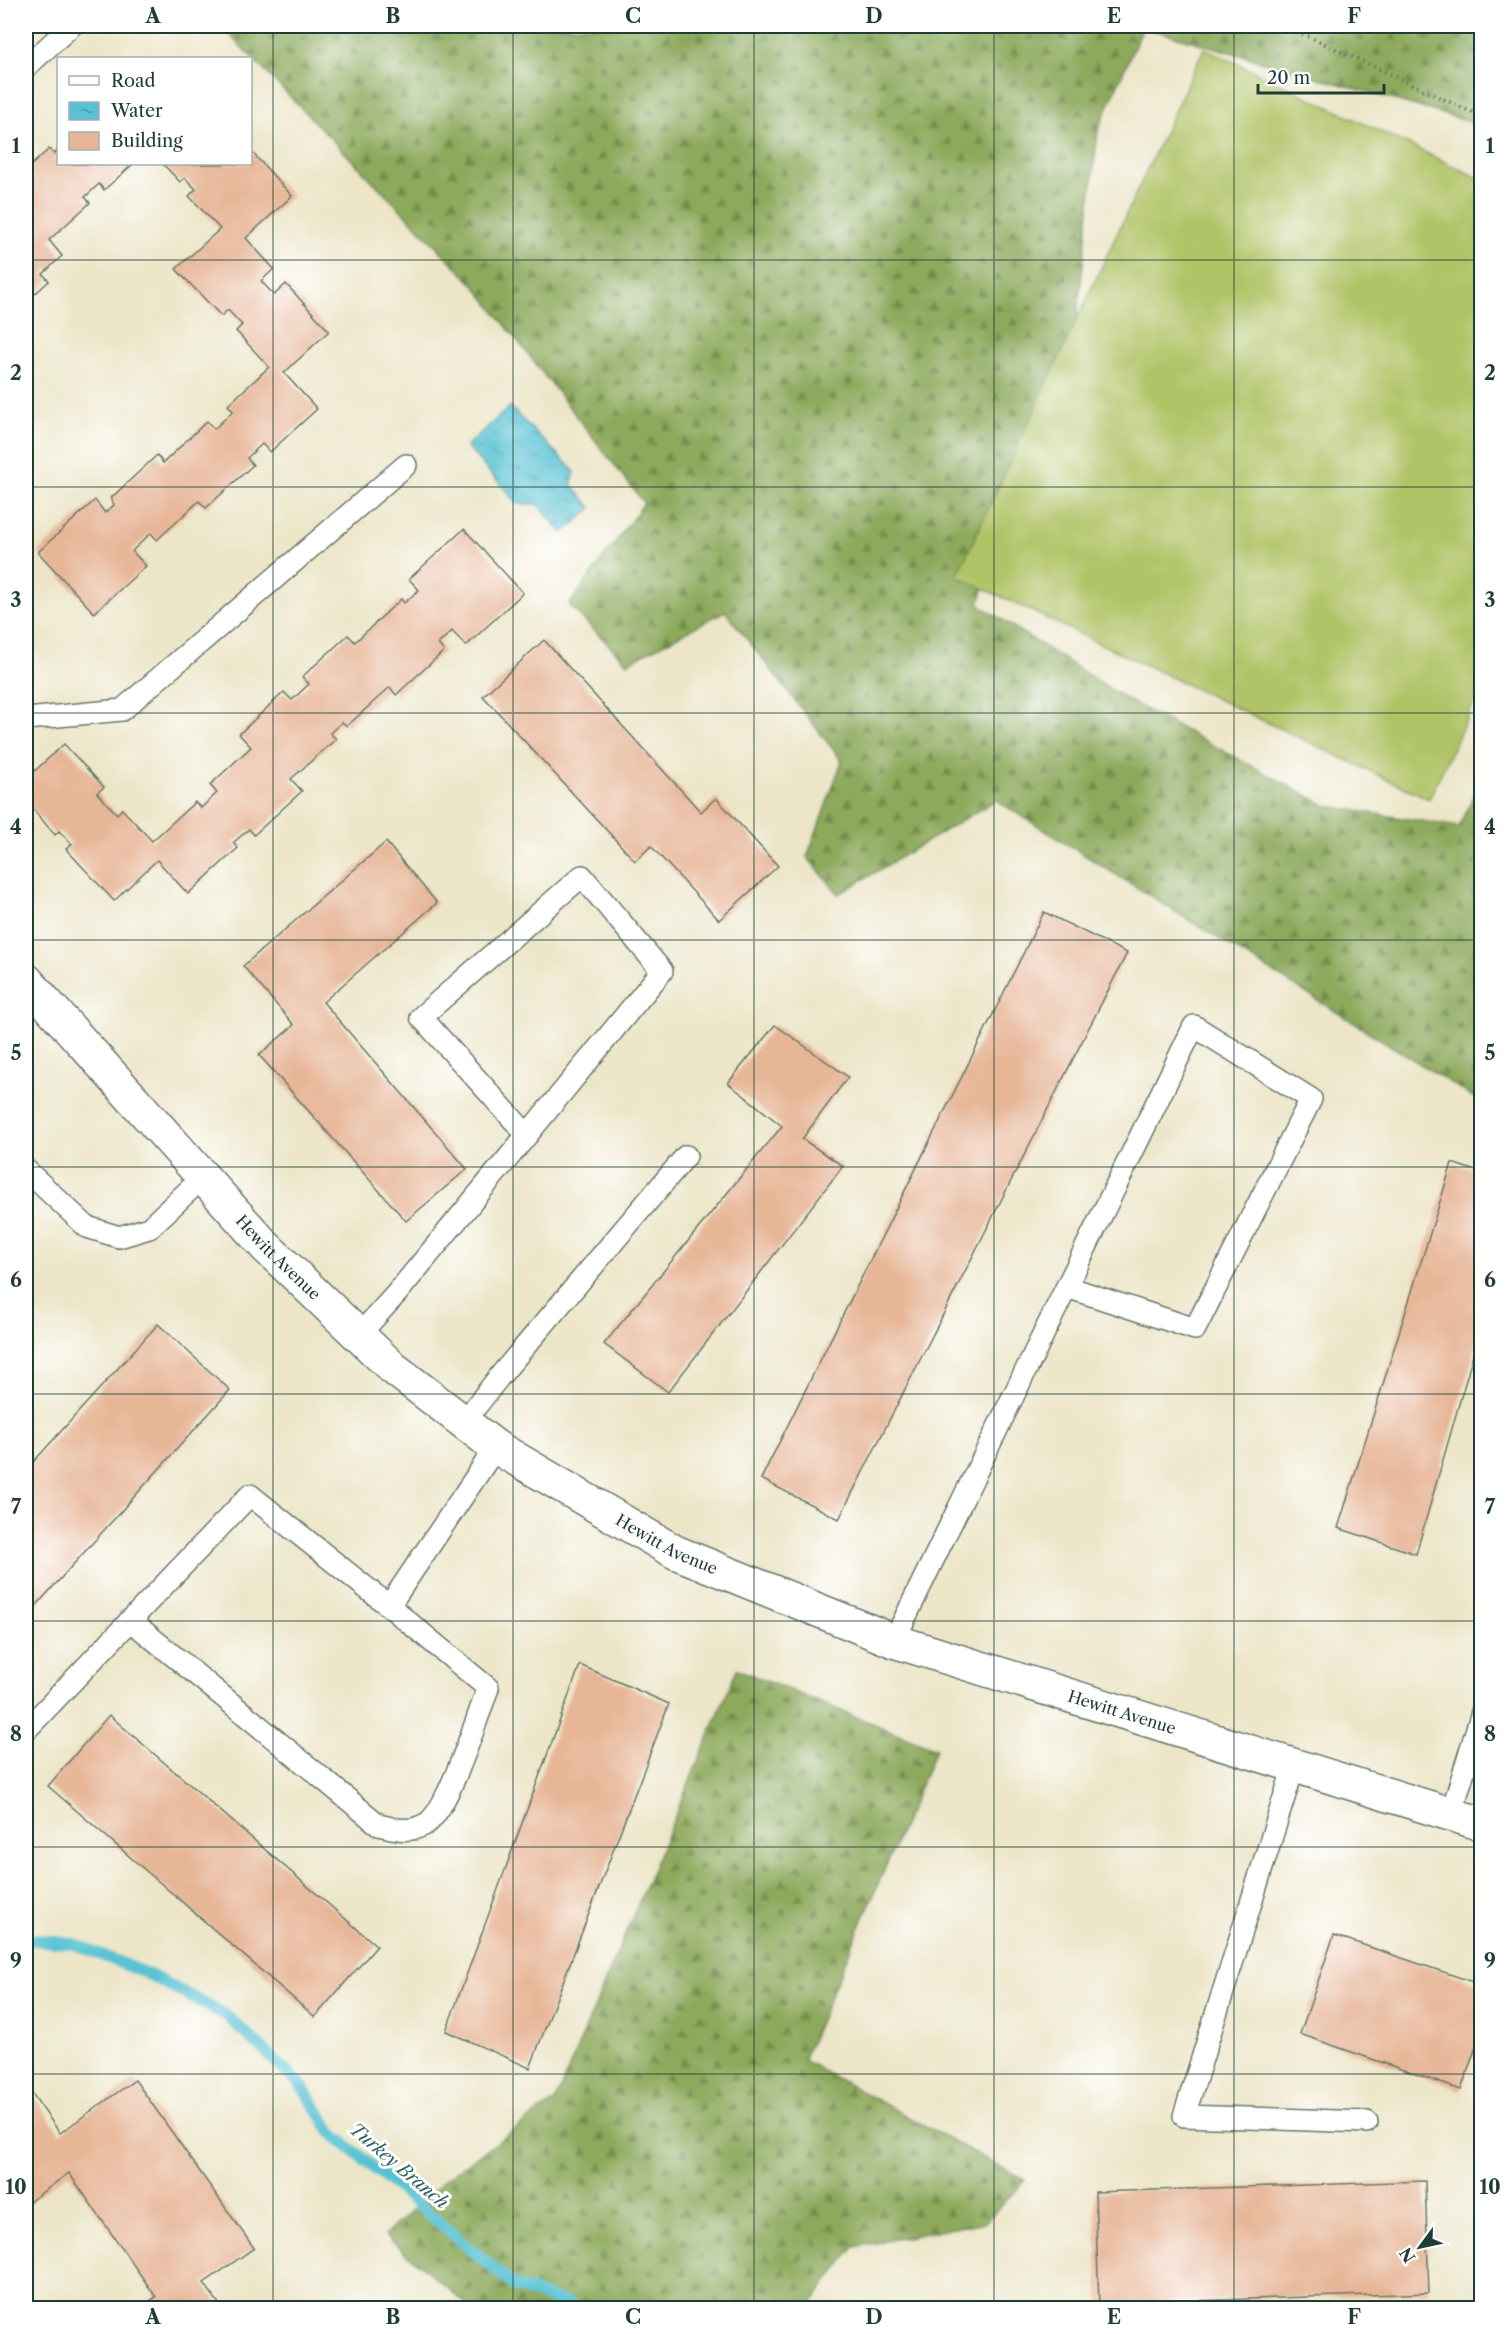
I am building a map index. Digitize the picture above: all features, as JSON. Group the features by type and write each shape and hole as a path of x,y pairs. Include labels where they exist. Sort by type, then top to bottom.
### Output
{"street":[{"name":"Hewitt Avenue","path":"26,980 266,1247 393,1368 496,1447 675,1552 894,1641 1482,1824"}],"lane":[{"path":"26,67 71,26"},
{"path":"26,719 122,710 406,465"},
{"path":"358,1336 397,1293 662,971 582,876 421,1017 527,1135"},
{"path":"894,1641 1194,1026 1311,1099 1195,1329 1067,1287"},
{"path":"464,1422 499,1377 686,1156"},
{"path":"26,1170 87,1227 120,1237 149,1228 202,1178"},
{"path":"389,1606 496,1447"},
{"path":"26,1730 130,1620 250,1495 488,1688 445,1802 426,1825 407,1831 379,1825 130,1620"},
{"path":"1451,1814 1482,1712"},
{"path":"1294,1766 1184,2116 1367,2122"}],"path":[{"path":"1286,26 1482,117"}],"green space":[{"path":"221,26 1481,26 1481,125 1143,27 1098,130 1077,319 1028,424 979,605 1126,699 1327,806 1459,827 1481,781 1481,1102 996,800 839,894 807,857 842,761 725,611 627,663 569,605 644,503 474,285"},
{"path":"1204,48 1481,179 1481,688 1429,799 957,576"},
{"path":"737,1669 936,1749 803,2060 1025,2180 985,2222 854,2247 809,2307 812,2308 471,2308 385,2235 448,2177 555,2101"}],"water":[{"path":"510,407 575,472 571,484 592,508 563,533 537,504 518,504 466,446"}],"building":[{"path":"49,149 54,154 57,151 57,165 132,165 104,190 99,184 85,197 90,203 49,240 62,256 43,274 49,281 26,302 26,170"},
{"path":"252,152 292,196 246,238 274,269 261,281 274,295 286,284 329,331 284,373 317,409 270,452 262,444 247,458 253,465 206,508 199,501 157,540 151,533 132,551 146,566 94,613 38,552 95,500 105,513 114,505 111,498 157,455 163,463 207,421 214,429 233,411 228,405 269,367 236,331 242,325 228,310 221,316 176,269 220,229 189,196 196,189 185,178 180,182 164,165 252,165"},
{"path":"464,529 523,593 466,646 452,631 438,644 444,651 396,695 390,687 347,726 342,722 330,733 336,739 291,779 302,791 254,835 249,829 233,843 238,848 188,894 157,860 114,901 66,849 72,844 59,831 55,835 26,801 26,779 64,744 104,787 97,793 117,814 122,809 152,841 195,802 201,808 217,793 210,785 251,747 239,734 284,692 292,700 309,684 302,677 348,635 355,642 401,599 404,603 419,590 409,579"},
{"path":"544,640 701,812 716,798 778,866 719,920 651,846 635,861 483,696"},
{"path":"386,842 437,903 323,1002 467,1169 406,1221 259,1055 294,1025 243,966"},
{"path":"1044,912 1127,953 839,1519 761,1479"},
{"path":"775,1025 848,1077 802,1139 843,1166 668,1392 604,1344 782,1126 728,1083"},
{"path":"1452,1163 1482,1173 1482,1324 1416,1554 1338,1528"},
{"path":"158,1324 230,1390 26,1617 26,1470"},
{"path":"580,1665 669,1704 530,2068 446,2031"},
{"path":"109,1715 377,1946 315,2017 48,1786"},
{"path":"1334,1935 1482,1985 1482,2029 1461,2090 1300,2034"},
{"path":"135,2080 254,2248 204,2283 222,2308 139,2308 156,2297 69,2173 26,2204 26,2085 60,2133"},
{"path":"1425,2181 1429,2293 1099,2304 1095,2192"}],"waterway":[{"name":"Turkey Branch","path":"26,1939 75,1944 150,1975 227,2016 301,2085 332,2133 515,2286 578,2308"}]}
